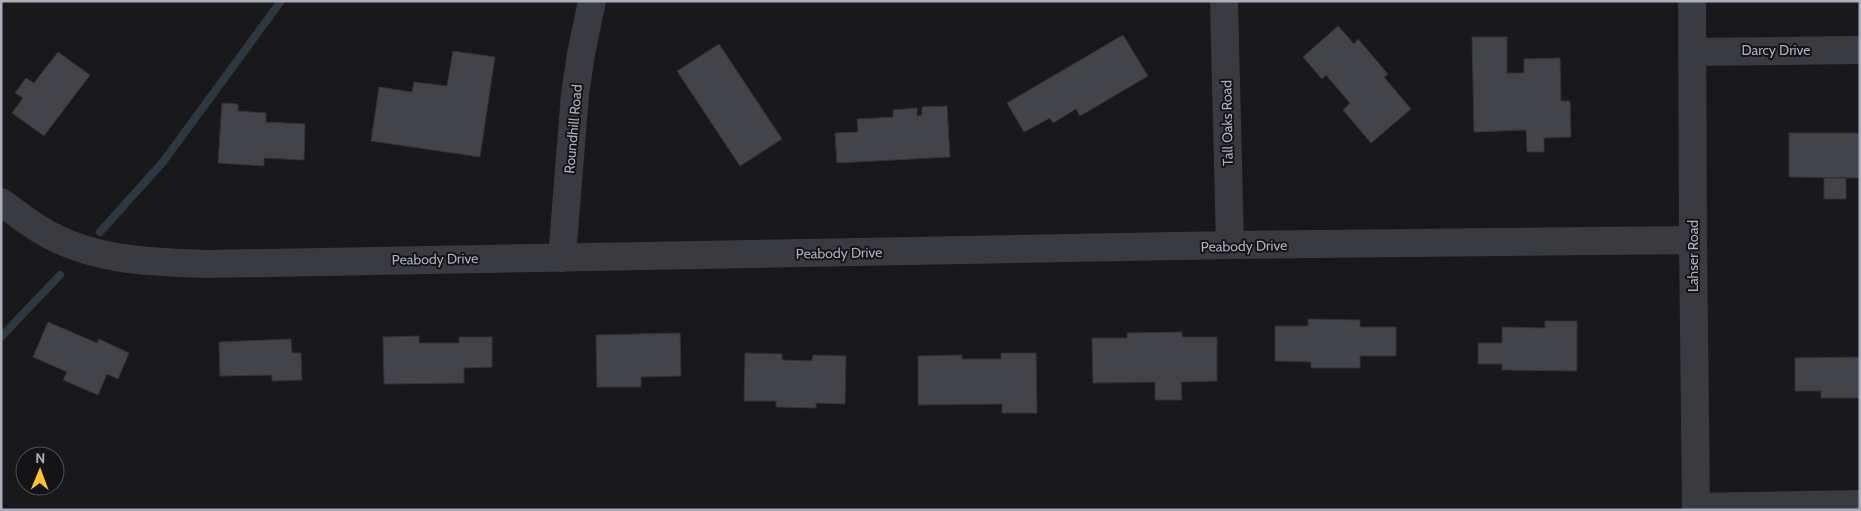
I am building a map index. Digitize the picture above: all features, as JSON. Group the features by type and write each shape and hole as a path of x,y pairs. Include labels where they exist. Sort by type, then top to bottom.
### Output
{"street":[{"name":"Roundhill Road","path":"562,258 575,94 592,1"},
{"name":"Tall Oaks Road","path":"1224,1 1230,246"},
{"name":"Lahser Road","path":"1692,1 1692,240 1696,508"},
{"name":"Darcy Drive","path":"1693,52 1860,50"},
{"name":"Peabody Drive","path":"1,202 39,230 71,244 119,258 208,264 1692,240"},
{"path":"1696,508 1860,504"}],"building":[{"path":"1338,26 1354,44 1358,39 1388,74 1384,77 1411,109 1371,143 1343,110 1350,103 1326,75 1322,79 1303,57"},
{"path":"1123,35 1148,76 1080,116 1076,109 1053,123 1050,118 1024,132 1007,103"},
{"path":"1472,37 1507,37 1507,73 1524,73 1524,59 1560,58 1561,101 1570,101 1571,137 1544,138 1544,152 1527,152 1526,130 1474,132"},
{"path":"719,44 782,139 740,166 677,71"},
{"path":"453,51 495,57 480,157 371,141 379,87 412,92 414,82 447,86"},
{"path":"58,52 90,75 44,136 12,113 23,98 15,93 26,78 34,83"},
{"path":"222,103 238,104 238,111 266,113 266,122 305,124 304,160 264,158 264,166 218,163"},
{"path":"947,106 950,157 837,163 835,133 858,132 857,119 893,117 893,110 917,108 917,116 922,115 922,107"},
{"path":"1789,133 1860,133 1860,178 1789,177"},
{"path":"1824,178 1846,178 1846,199 1824,199"},
{"path":"1308,319 1360,320 1360,327 1396,327 1396,356 1360,356 1360,368 1311,368 1311,362 1275,361 1275,326 1308,326"},
{"path":"1545,321 1577,321 1577,371 1502,370 1502,364 1478,364 1478,343 1502,343 1502,327 1545,328"},
{"path":"48,322 97,343 99,339 129,353 118,379 107,374 98,395 63,380 67,372 33,357"},
{"path":"1182,332 1182,337 1217,337 1217,381 1181,382 1182,400 1155,400 1155,382 1093,383 1092,338 1127,338 1127,333"},
{"path":"680,333 681,376 641,377 641,387 597,387 596,335"},
{"path":"419,336 419,343 459,343 459,337 492,337 492,367 464,368 464,383 384,384 383,337"},
{"path":"291,339 292,353 301,353 302,380 272,381 272,375 220,376 219,342"},
{"path":"745,353 782,354 782,360 812,361 813,355 846,356 845,404 816,403 816,408 776,407 776,401 744,401"},
{"path":"1001,353 1036,353 1037,413 1002,413 1002,404 918,405 918,356 962,355 962,359 1001,359"},
{"path":"1860,357 1860,398 1821,398 1821,391 1795,391 1795,358"}],"waterway":[{"path":"100,232 163,162 281,1"},
{"path":"1,337 60,275"}]}
